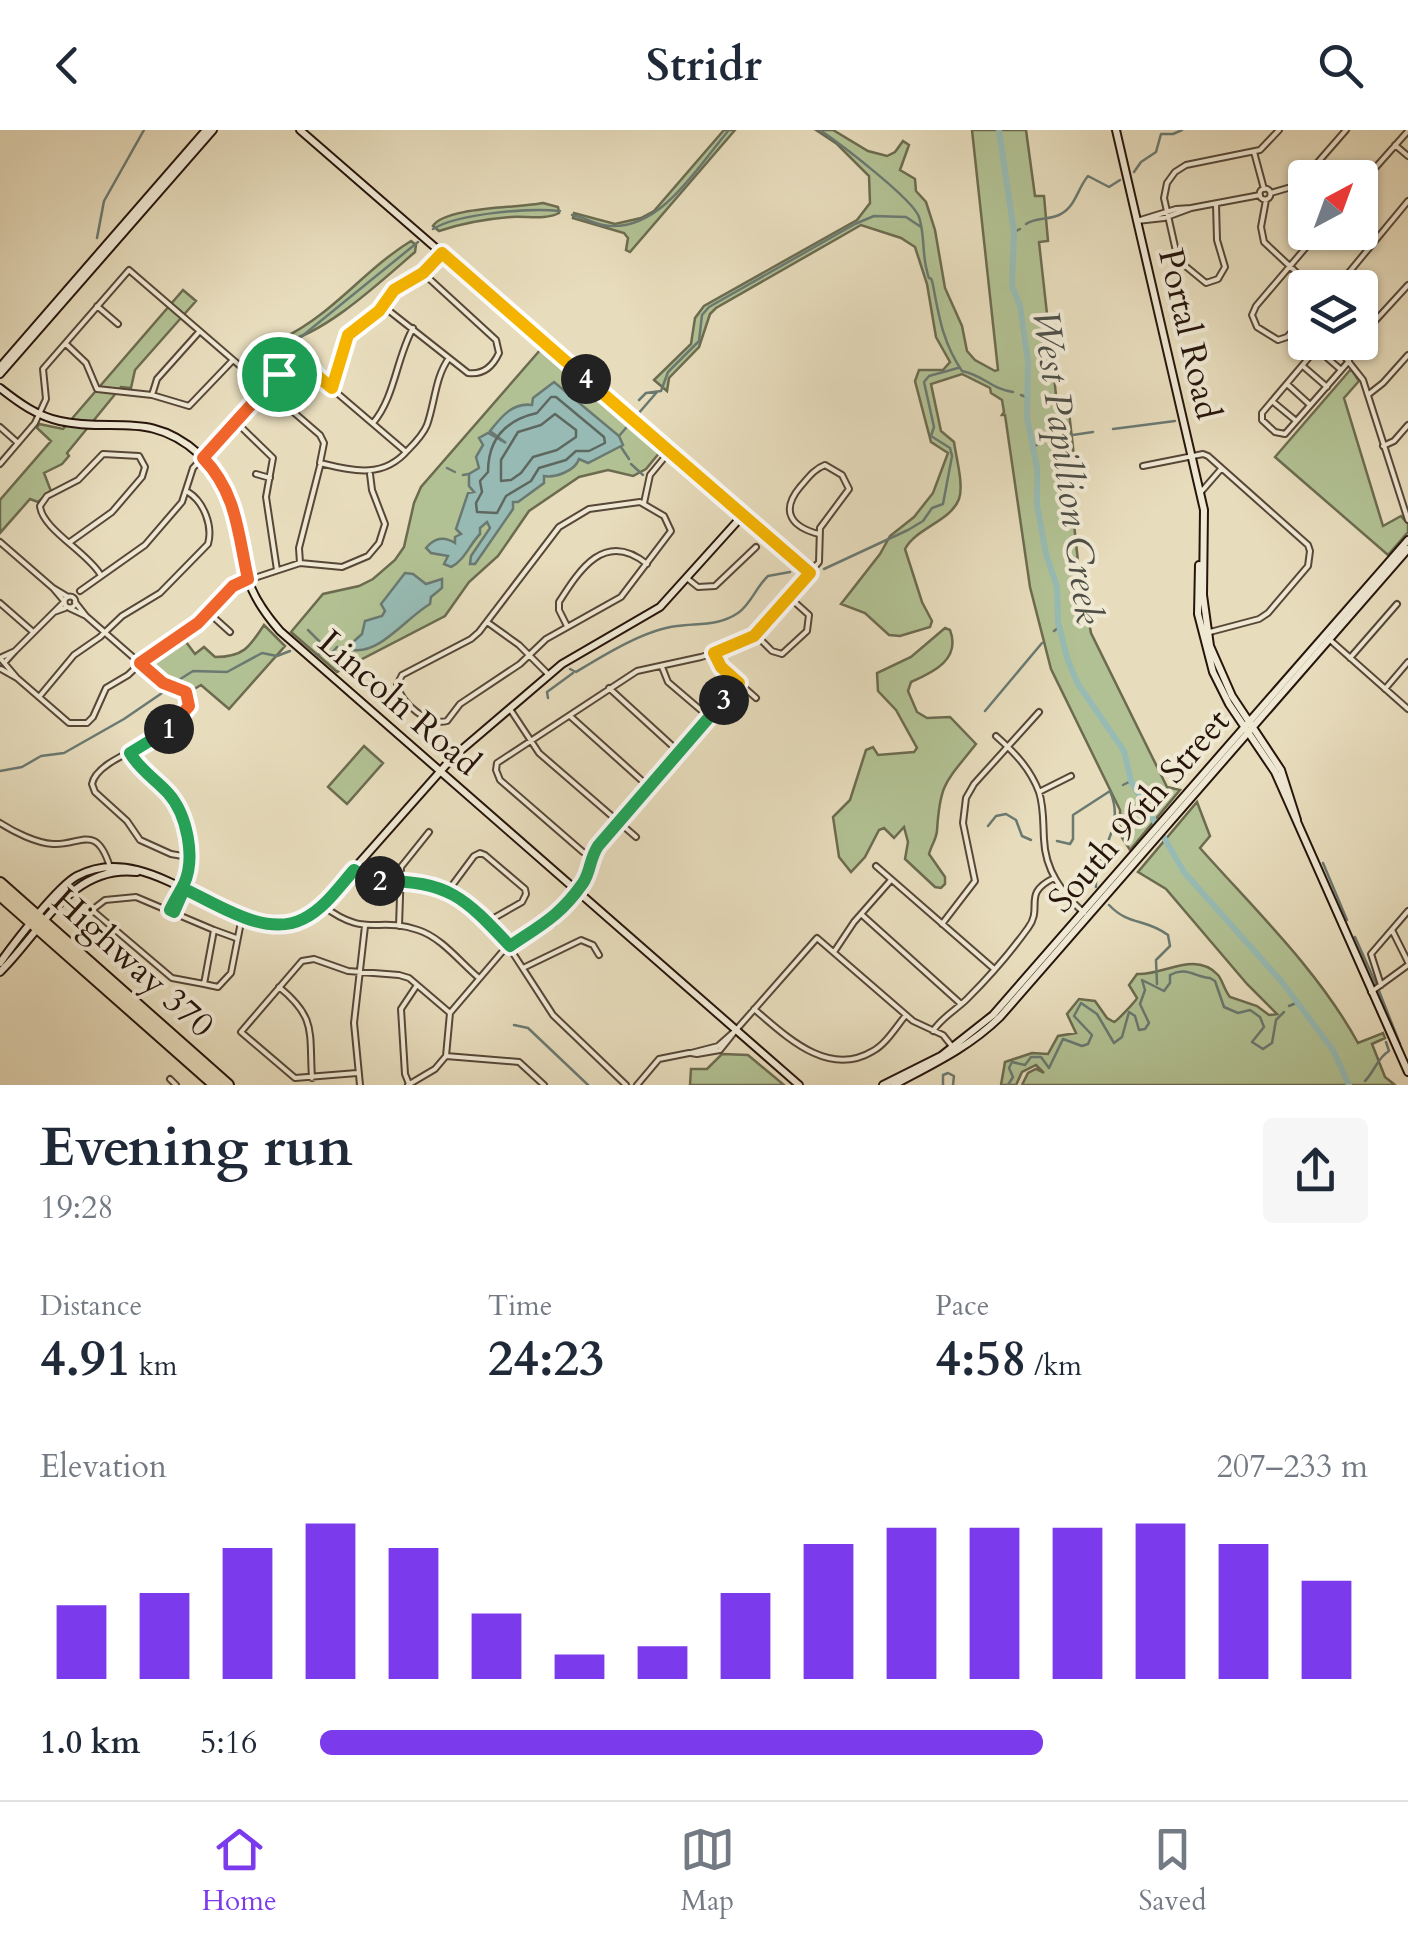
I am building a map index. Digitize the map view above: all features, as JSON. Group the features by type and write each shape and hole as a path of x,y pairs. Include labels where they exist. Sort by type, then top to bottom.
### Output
{"highway":[{"name":"Highway 370","path":"0,883 216,1085"},
{"name":"Highway 370","path":"0,895 39,922 228,1085"}],"street":[{"path":"0,366 210,130"},
{"path":"0,374 210,130"},
{"path":"300,130 810,573"},
{"name":"Portal Road","path":"1116,130 1201,492 1205,521 1204,633 1225,684 1249,726 1282,770 1297,820 1408,1072"},
{"path":"1216,204 1217,240 1225,267 1213,282 1200,281 1180,264 1164,189 1180,167 1254,152 1279,130"},
{"path":"1293,270 1264,242 1266,200 1271,193 1298,185 1346,130"},
{"path":"1378,165 1408,130"},
{"path":"1395,145 1408,156"},
{"path":"1254,152 1264,188 1271,193"},
{"path":"1137,222 1260,195 1264,188"},
{"path":"1260,195 1266,200"},
{"path":"1351,270 1408,200"},
{"path":"1288,334 1282,340 1274,339 1254,323 1253,312 1304,250"},
{"path":"332,388 348,335 383,306 394,290 423,273 442,253"},
{"path":"0,464 39,414 48,396 43,369 129,270 320,435 324,443 299,548 300,563"},
{"path":"383,306 472,374 489,367 499,350 496,340 423,273"},
{"path":"1378,318 1408,285"},
{"path":"98,306 118,324"},
{"path":"373,423 386,404 402,347 413,328"},
{"path":"152,395 157,378 200,330"},
{"path":"65,344 86,363 97,389 152,395 181,405 192,405 233,360"},
{"path":"1368,394 1408,355"},
{"path":"320,463 370,472 392,466 425,430 449,358"},
{"path":"370,472 372,490 385,524 379,544 368,556 351,565 300,563 231,587 209,613 104,690 88,722 72,724 2,663 32,631 100,574 140,550 188,492 191,472 283,370 307,360 316,375 406,452"},
{"path":"1307,360 1261,418 1274,432 1284,435 1349,361 1368,394 1408,520"},
{"path":"1330,360 1341,370"},
{"path":"1302,366 1326,386"},
{"path":"1287,384 1310,405"},
{"name":"Lincoln Road","path":"0,388 39,414 77,424 128,423 152,428 182,442 203,458 222,480 234,504 248,579 280,631 799,1085"},
{"path":"1272,400 1296,421"},
{"path":"237,423 270,453 274,462 266,498 278,570"},
{"path":"1383,446 1395,440 1408,425"},
{"path":"0,427 18,443"},
{"path":"644,503 650,475 669,452"},
{"path":"70,542 106,518 141,478 145,468 140,457 104,453 78,480 46,498 40,506 44,519 100,574"},
{"path":"1144,466 1203,454 1306,541 1308,566 1259,619 1204,633"},
{"path":"593,855 584,852 500,780 496,770 501,758 636,671 714,653 756,635 819,562 822,523 846,494 848,485 832,467 821,466 790,498 788,507 790,516 803,527 820,534"},
{"path":"1201,492 1222,468"},
{"path":"256,474 270,478"},
{"path":"39,697 74,655 122,616 166,589 208,542 210,532 204,512 188,492"},
{"path":"1398,497 1408,493"},
{"path":"644,503 669,521 671,532 621,597 528,654 460,704 451,719 436,723 401,696 397,686 405,672 471,640 548,538 565,522 600,506 644,503"},
{"path":"0,963 82,883 110,869 135,867 268,924 303,919 322,905 440,772 509,708 574,656 660,607 742,515"},
{"name":"South 96th Street","path":"1327,638 1408,540"},
{"path":"0,542 163,683 186,692 186,712 166,732 96,772 92,786 142,840 171,854 188,857"},
{"path":"688,579 698,586 715,586 756,547"},
{"name":"South 96th Street","path":"894,1085 955,1050 993,1015 1408,549"},
{"path":"567,627 559,602 595,556 618,551 633,554 647,564"},
{"path":"756,635 772,651 782,654 799,640 810,620 790,597"},
{"path":"0,603 32,631"},
{"path":"1350,658 1396,604"},
{"path":"209,613 230,632"},
{"path":"487,622 549,675"},
{"path":"1327,638 1408,709"},
{"path":"714,653 721,667 756,698"},
{"path":"1385,689 1408,662"},
{"path":"662,665 668,682 709,717"},
{"path":"418,985 401,1010 408,1085 435,1069 446,1056 450,1013 510,946 556,921 592,878 593,855 618,822 739,683"},
{"path":"609,688 679,752"},
{"path":"509,708 539,754 636,836"},
{"path":"942,924 976,881 962,818 966,798 1039,712"},
{"path":"570,715 649,786"},
{"path":"996,736 1023,762 1039,792 1045,853 1054,878 1085,914"},
{"path":"130,753 176,805 184,824 188,857 182,888 172,911"},
{"path":"1039,792 1071,776"},
{"path":"0,824 49,844 77,839 92,842 104,852 110,869"},
{"path":"399,926 399,881 404,861 429,832"},
{"path":"448,890 480,853 524,889 522,902 487,922"},
{"path":"876,866 993,969"},
{"path":"354,870 368,880 426,882 448,890 510,946 553,1015 626,1085"},
{"path":"934,1031 1032,925 1036,891 1054,878"},
{"path":"834,952 891,880"},
{"path":"236,938 136,897 105,900 92,910 172,978 218,986 230,975 243,915"},
{"path":"322,905 341,919 364,926 399,926 424,932 479,978"},
{"path":"1381,984 1370,957 1408,911"},
{"path":"861,914 961,1004"},
{"path":"0,972 39,922"},
{"path":"360,1085 354,1023 364,926"},
{"path":"204,984 214,930"},
{"path":"1371,992 1408,964 1392,930"},
{"path":"636,1085 659,1059 718,1046 817,938 906,1015 943,1035 955,1050"},
{"path":"523,968 581,940 592,945 599,955"},
{"path":"357,1073 312,1078 290,1075 241,1032 297,966 308,959 358,972 399,974 450,1013"},
{"path":"278,987 298,1002 307,1017 312,1078"},
{"path":"754,1009 798,1047 843,1062 877,1049 906,1015"},
{"name":"South 96th Street","path":"883,1085 955,1050"},
{"path":"446,1056 519,1062 544,1085"},
{"path":"170,1079 176,1085"}],"green space":[{"path":"724,130 735,130 630,252 626,250 628,238 624,233 573,218 574,213 615,224 654,211"},
{"path":"816,130 833,130 868,151 887,156 903,141 909,145 900,170 915,179 916,191 926,202 945,288 962,326 967,351 995,371 998,370 972,130 1026,130 1035,196 1044,196 1048,241 1039,242 1058,413 1069,412 1074,456 1067,458 1079,571 1091,633 1167,787 1180,790 1130,850 1121,836 1120,810 1051,669 1030,587 1002,400 990,388 962,374 931,384 941,431 954,442 961,486 955,507 917,535 905,549 932,621 930,627 900,636 889,635 865,613 841,604 890,536 914,517 933,493 948,453 931,442 915,381 919,370 943,370 950,362 936,337 927,284 915,247 901,238 861,225 716,308 710,314 699,347 669,378 667,391 654,380 691,344 695,318 704,306 857,220 870,203 869,176 837,144"},
{"path":"543,203 558,207 559,213 484,220 439,231 433,226 451,215"},
{"path":"411,241 416,245 415,252 352,305 316,329 283,342 283,338 317,317"},
{"path":"183,290 196,301 135,370 131,388 121,387 62,464 44,473 51,491 38,502 30,499 0,533 0,500 51,441 37,428 39,424 63,429"},
{"path":"541,349 660,452 646,469 633,476 608,470 579,477 529,511 498,556 469,582 445,616 337,672 291,632 323,594 359,586 395,560 404,547 421,487"},
{"path":"1351,369 1359,381 1344,398 1383,526 1401,516 1408,524 1408,532 1388,555 1275,457"},
{"path":"264,625 285,646 229,709 201,685 189,692 146,663 183,638 195,654 204,647 215,657 239,653"},
{"path":"945,628 950,630 952,640 949,657 911,682 908,691 917,712 927,718 950,717 976,744 951,775 940,802 929,854 945,877 945,884 935,887 905,859 908,842 904,827 894,838 884,828 879,830 865,857 851,872 839,857 833,817 850,800 866,750 873,747 878,755 914,752 917,748 896,710 878,691 877,673 911,657"},
{"path":"364,746 383,763 347,804 328,787"},
{"path":"1197,802 1210,836 1200,848 1305,966 1358,1043 1383,1033 1385,1038 1372,1044 1385,1077 1395,1085 1022,1085 1028,1073 1036,1069 1044,1073 1036,1065 1022,1072 1016,1085 1001,1085 1005,1062 1032,1053 1048,1054 1058,1036 1076,1033 1067,1014 1079,999 1095,1001 1107,1018 1116,1021 1137,998 1129,985 1137,974 1199,965 1218,975 1230,997 1257,1006 1269,1015 1277,1014 1166,889 1138,872"},
{"path":"722,1054 748,1055 784,1085 690,1085 691,1069 707,1069"}],"water":[{"path":"554,382 619,436 623,445 588,463 579,459 564,473 544,476 544,483 513,502 513,509 475,564 470,564 471,556 490,528 487,522 460,561 451,567 444,564 448,556 426,548 439,539 455,543 455,537 461,534 456,529 468,493 474,492 469,486 469,474 479,468 476,457 483,445 479,438 488,433 506,443 490,431 513,408 532,405 533,398"},
{"path":"405,573 426,584 442,579 442,588 431,597 430,604 384,640 354,650 352,643 362,634 365,621 382,616 385,611 381,604"}],"waterway":[{"path":"97,238 104,201 144,130"},
{"path":"572,215 610,226 646,217 677,193 729,130"},
{"path":"820,130 914,209 921,224 925,265 950,350 962,371 1013,392"},
{"name":"West Papillion Creek","path":"999,130 1014,232 1012,286 1020,306 1028,361 1027,417 1037,468 1037,505 1057,587 1058,622 1068,661 1078,684 1124,751 1131,781 1184,872 1282,982 1333,1050 1349,1085"},
{"path":"1134,172 1156,152 1161,134 1182,130"},
{"path":"1026,224 1065,212 1088,176 1109,187 1120,180"},
{"path":"433,229 495,213 560,211"},
{"path":"639,400 646,393 661,391 668,372 699,341 702,315 709,307 874,216 906,217 921,227"},
{"name":"West Papillion Creek","path":"1014,232 1020,229"},
{"path":"296,341 418,242"},
{"path":"824,569 908,530 923,521 932,508 943,504 952,456 950,448 931,436 934,427 924,382 929,376 958,368"},
{"path":"619,436 657,392"},
{"name":"West Papillion Creek","path":"1021,395 1028,398"},
{"path":"1113,429 1175,421"},
{"path":"1052,438 1093,432"},
{"path":"1033,447 1046,440"},
{"path":"621,447 629,459"},
{"path":"631,464 643,475"},
{"path":"447,468 455,472"},
{"path":"463,475 469,474"},
{"path":"570,669 576,672 651,632 731,617 746,605 768,576 790,572"},
{"name":"West Papillion Creek","path":"1054,631 1059,627"},
{"path":"308,630 320,642 322,655"},
{"path":"985,711 1042,643"},
{"path":"319,654 331,654 337,647"},
{"path":"174,683 193,671 227,672 262,653 277,656 290,651"},
{"path":"548,698 547,692 573,673"},
{"path":"0,771 22,767 41,756 64,753 165,691"},
{"path":"1123,785 1131,781"},
{"path":"1057,841 1070,844 1073,815 1110,791 1115,818 1096,887"},
{"path":"988,826 996,816 1006,814 1016,820 1022,836 1031,840"},
{"path":"1323,863 1347,920"},
{"path":"1109,905 1123,916 1168,935 1170,946 1156,960 1157,984"},
{"path":"1355,937 1376,984"},
{"path":"1008,1085 1013,1077 1009,1068 1012,1062 1025,1065 1031,1057 1041,1057 1049,1068 1063,1039 1082,1046 1088,1044 1092,1035 1074,1016 1081,1003 1097,1014 1114,1043 1122,1037 1129,1012 1135,1016 1139,1030 1145,1029 1149,1023 1140,1004 1145,990 1142,980 1164,991 1170,975 1176,973 1210,978 1215,981 1224,1007 1238,1013 1250,1010 1260,1017 1264,1027 1252,1042 1263,1049 1272,1043 1276,1020 1284,1012"},
{"path":"1379,991 1400,1044"},
{"name":"West Papillion Creek","path":"1289,1006 1296,1003"},
{"path":"514,1025 528,1028 588,1085"},
{"path":"1365,1081 1389,1051 1386,1042"},
{"path":"943,1085 943,1075 948,1073 954,1076 953,1085"}],"route":[{"path":"442,253 810,573 748,641 714,653 721,667 739,683 598,846 589,859 585,880 572,896 545,926 510,946 448,890 416,881 372,881 354,870 322,905 293,923 252,920 184,889 174,912 170,910 186,876 188,848 184,824 171,797 130,753 166,732 189,706 186,692 163,683 140,663 198,623 233,586 248,579 234,504 222,480 203,458 279,374 307,360 316,375 332,388 348,335 379,311 394,290 423,273 442,253"}]}
